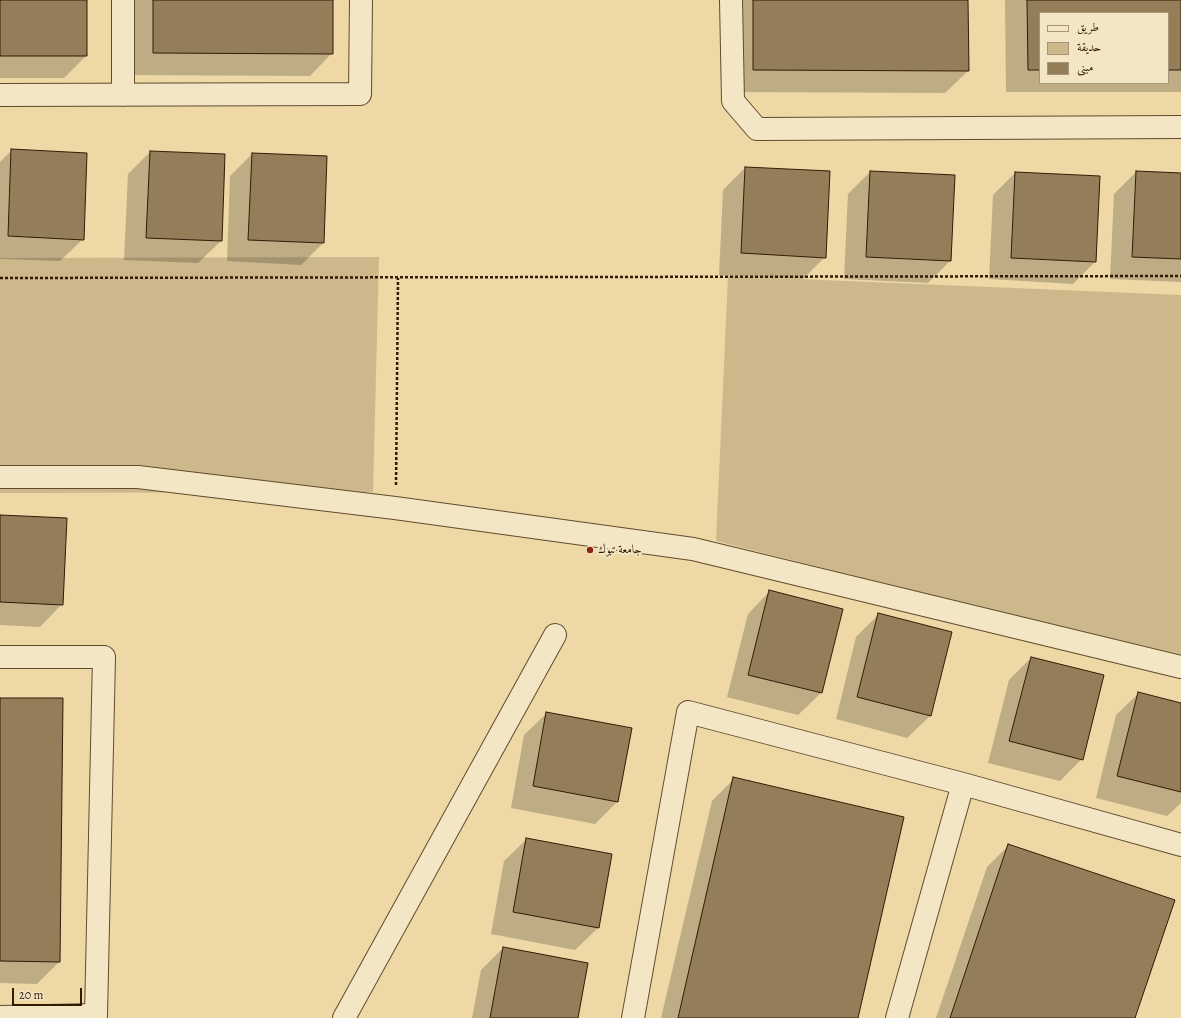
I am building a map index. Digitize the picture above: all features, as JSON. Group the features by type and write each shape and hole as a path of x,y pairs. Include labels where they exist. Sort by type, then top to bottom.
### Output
{"street":[{"path":"123,0 123,94"},
{"path":"0,95 360,94 361,0"},
{"path":"731,0 733,101 757,129 1181,127"},
{"path":"0,477 138,477 395,508 693,548 1181,667"},
{"path":"344,1018 555,635"},
{"path":"0,657 104,657 96,1014 0,1017"},
{"path":"633,1018 688,712 962,784 1181,845"},
{"path":"897,1018 962,784"}],"path":[{"path":"0,278 1181,276"},
{"path":"395,508 398,278"}],"green space":[{"path":"379,257 373,492 0,493 0,258"},
{"path":"728,276 1181,295 1181,658 716,541"}],"building":[{"path":"0,0 87,0 87,56 0,56"},
{"path":"153,0 333,0 333,54 153,53"},
{"path":"753,0 968,0 969,71 753,70"},
{"path":"1027,0 1181,0 1181,70 1169,70 1169,12 1039,12 1039,70 1028,70"},
{"path":"11,149 87,153 84,240 8,236"},
{"path":"150,151 225,154 222,241 146,238"},
{"path":"252,153 327,156 324,243 248,240"},
{"path":"745,167 830,171 826,258 741,253"},
{"path":"870,171 955,175 951,261 866,257"},
{"path":"1136,171 1181,173 1181,259 1132,257"},
{"path":"1015,172 1100,176 1096,262 1011,258"},
{"path":"0,515 67,518 63,605 0,602"},
{"path":"769,590 843,609 822,693 748,675"},
{"path":"878,613 952,632 931,716 857,697"},
{"path":"1031,657 1104,675 1083,760 1009,741"},
{"path":"1138,692 1181,703 1181,792 1117,776"},
{"path":"0,698 63,698 60,962 0,961"},
{"path":"546,712 632,728 618,802 533,786"},
{"path":"733,777 904,817 858,1018 678,1018"},
{"path":"526,838 612,854 599,928 513,912"},
{"path":"1008,844 1175,900 1135,1018 950,1018"},
{"path":"503,947 588,963 578,1018 490,1018"}],"place":[{"name":"جامعة تبوك","path":"590,550"}]}
